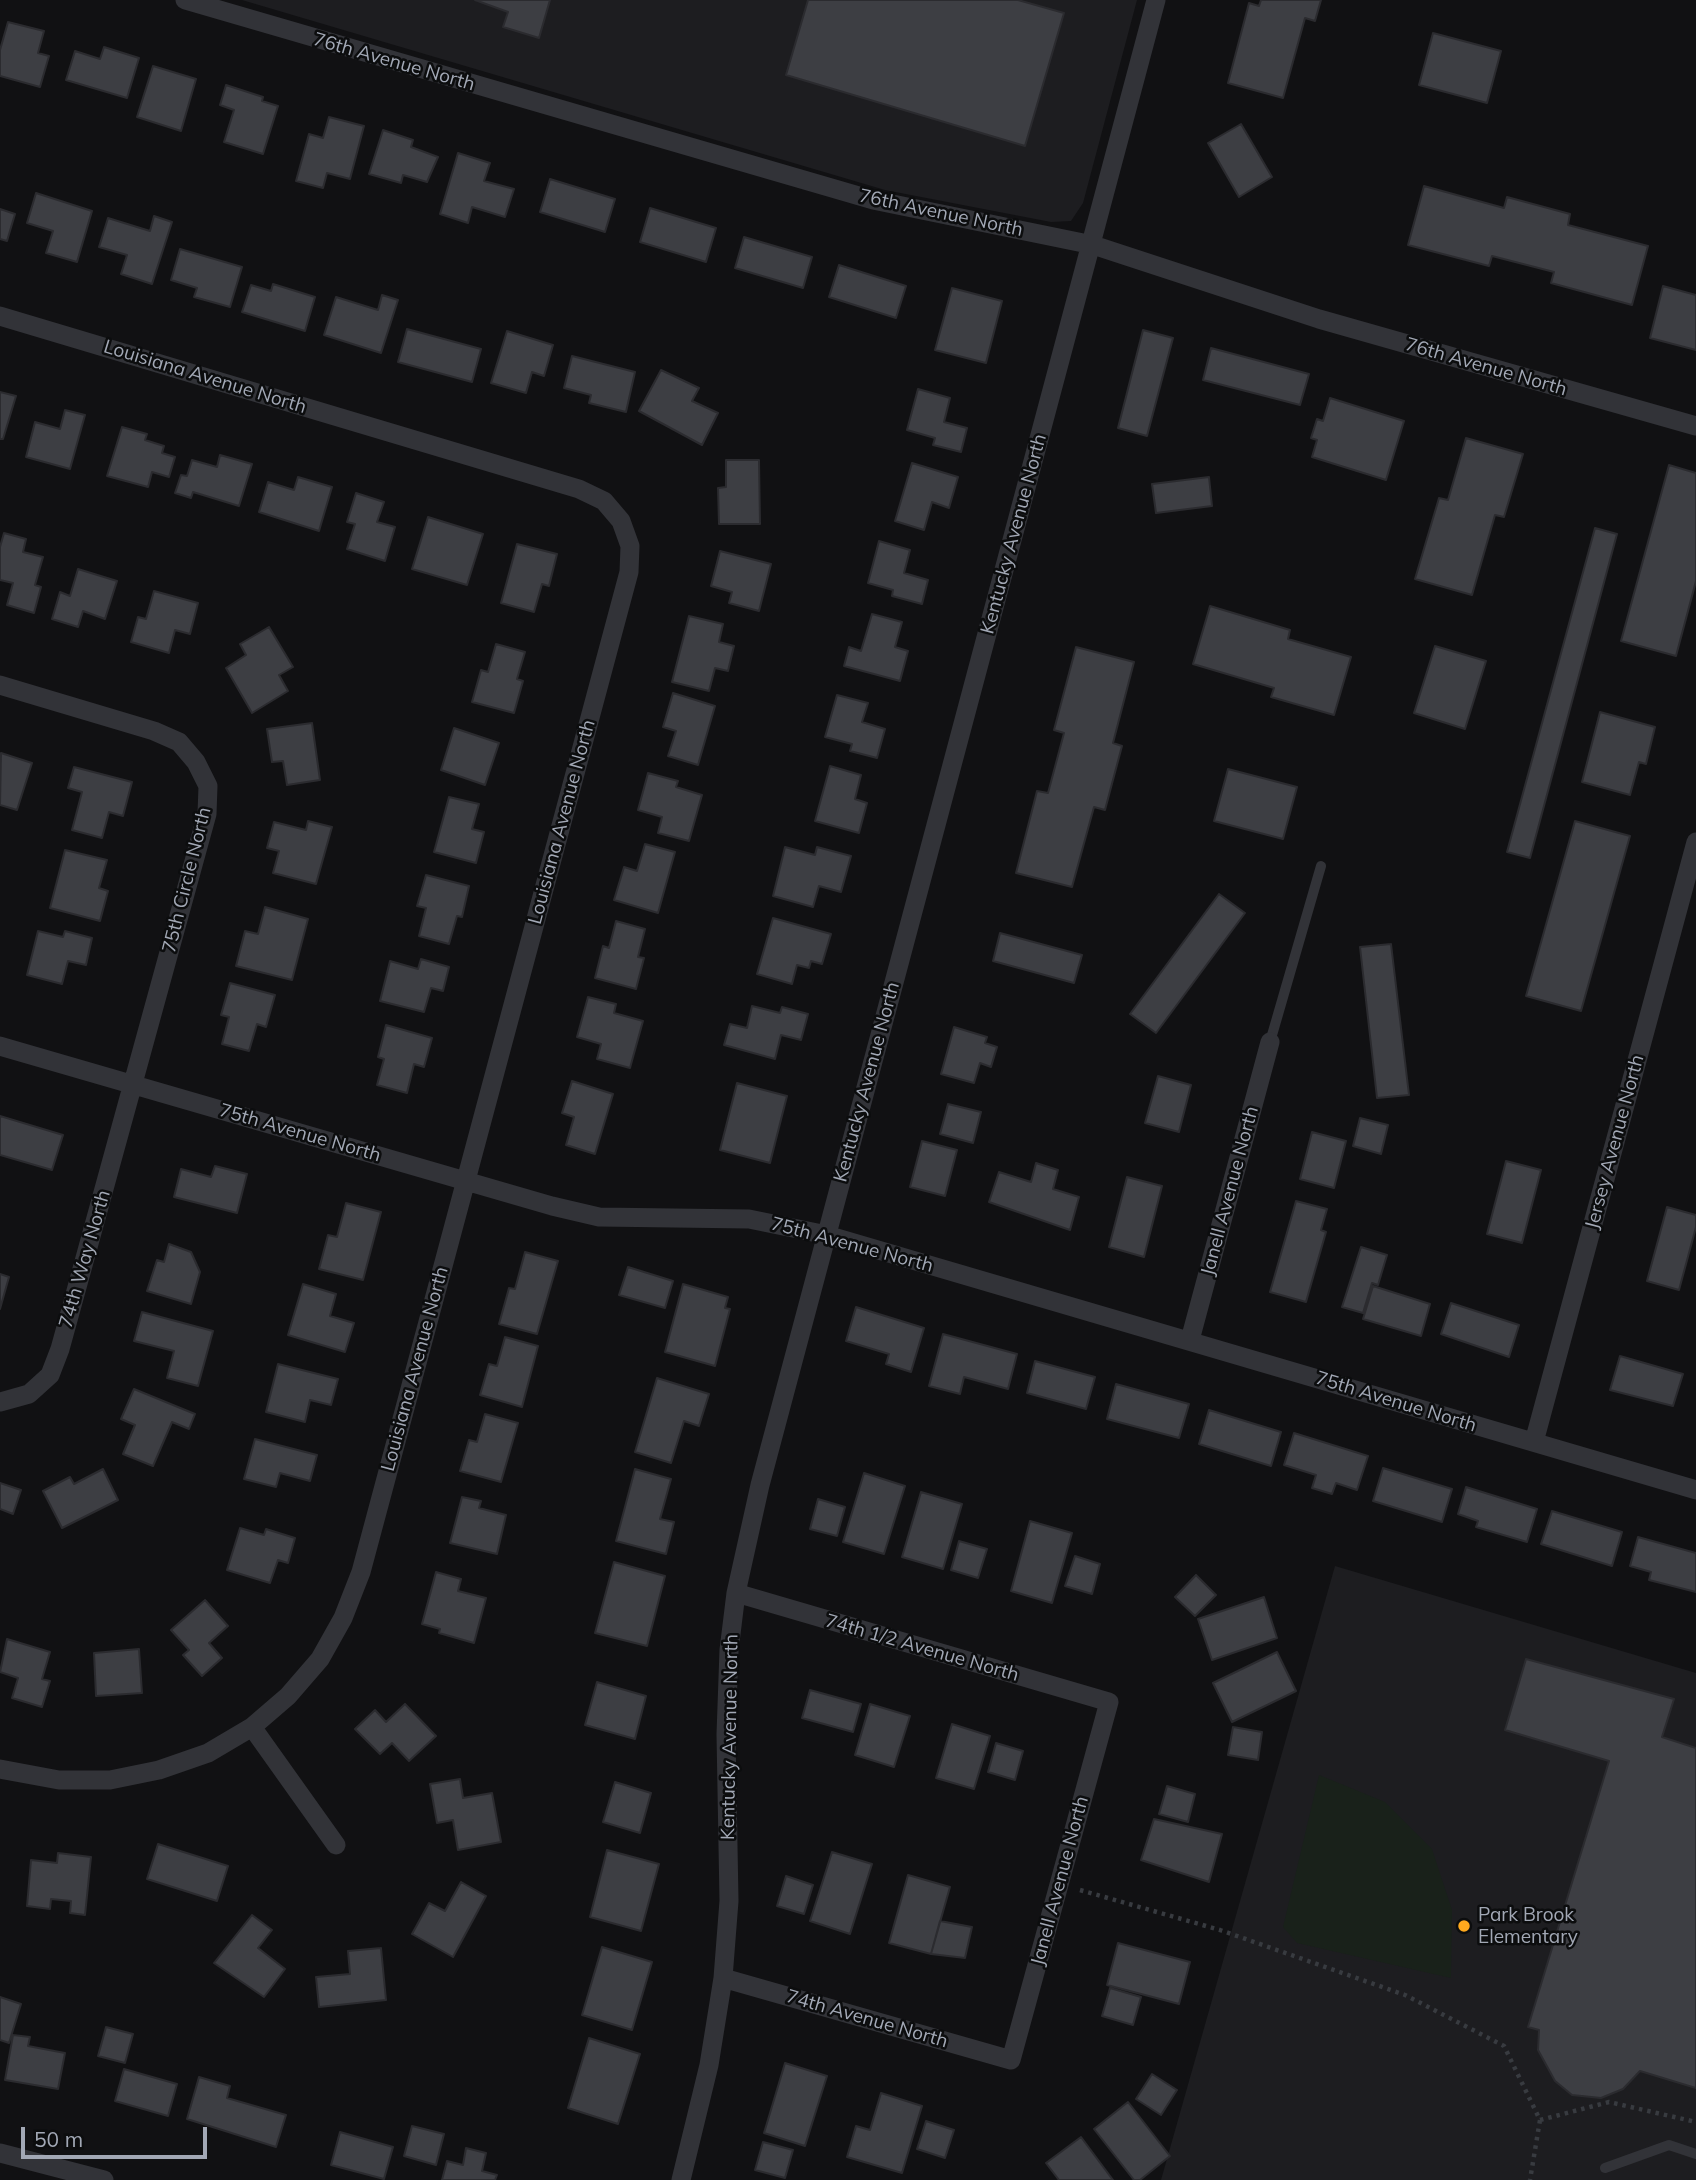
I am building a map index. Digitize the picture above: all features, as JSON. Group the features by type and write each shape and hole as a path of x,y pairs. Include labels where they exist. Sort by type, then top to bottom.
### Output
{"street":[{"name":"76th Avenue North","path":"185,0 873,200 1093,245 1320,319 1696,426"},
{"name":"Kentucky Avenue North","path":"681,2180 709,2065 723,1978 729,1900 726,1734 729,1650 736,1593 760,1485 1093,245 1156,0"},
{"name":"Louisiana Avenue North","path":"0,316 579,489 604,501 621,520 630,546 629,572 361,1572 320,1660 288,1696 252,1727"},
{"name":"75th Circle North","path":"0,685 154,731 179,742 196,762 208,786 207,814 134,1085"},
{"name":"Jersey Avenue North","path":"1534,1443 1696,842"},
{"name":"Janell Avenue North","path":"1189,1340 1270,1042"},
{"name":"75th Avenue North","path":"0,1046 599,1217 749,1219 827,1235 1696,1490"},
{"name":"74th Way North","path":"0,1402 29,1394 50,1375 134,1085"},
{"name":"74th 1/2 Avenue North","path":"736,1593 1109,1702"},
{"name":"Janell Avenue North","path":"1011,2060 1109,1702"},
{"path":"0,1769 59,1780 110,1780 159,1770 208,1753 252,1727 336,1845"},
{"name":"74th Avenue North","path":"723,1978 1011,2060"},
{"path":"0,2152 104,2180"}],"lane":[{"path":"1270,1042 1321,866"},
{"path":"1605,2168 1669,2145 1696,2154"}],"path":[{"path":"1059,1884 1220,1930 1405,1995 1504,2046 1540,2120 1530,2180"},
{"path":"1540,2120 1609,2102 1696,2122"}],"shaded area":[{"path":"242,0 1137,0 1083,203 1071,221 1051,222 885,190"},
{"name":"Park Brook Elementary","path":"1335,1566 1696,1673 1696,2180 1161,2180"},
{"path":"1319,1775 1385,1802 1432,1849 1452,1910 1451,1978 1297,1943 1283,1927"}],"building":[{"path":"475,0 550,0 539,38 503,27 508,12"},
{"path":"808,0 1018,0 1064,13 1025,146 786,75"},
{"path":"1261,0 1321,0 1315,21 1305,18 1283,98 1228,83 1249,3 1259,6"},
{"path":"8,22 44,31 38,53 49,56 40,87 0,76 0,50"},
{"path":"1433,33 1501,51 1487,103 1419,85"},
{"path":"104,47 139,58 127,98 66,80 75,51 100,59"},
{"path":"153,66 196,79 181,131 137,117"},
{"path":"226,85 263,97 262,101 278,106 263,154 224,142 234,110 220,105"},
{"path":"329,117 364,126 350,179 327,173 323,188 296,181 309,134 323,138"},
{"path":"1241,124 1272,177 1239,197 1208,143"},
{"path":"383,130 413,140 411,147 438,157 427,182 403,175 401,183 369,174"},
{"path":"458,153 490,163 484,181 514,189 505,217 472,207 468,223 440,214"},
{"path":"550,179 615,199 605,232 540,212"},
{"path":"1424,186 1504,208 1507,197 1570,214 1568,225 1648,246 1632,305 1551,283 1554,272 1492,256 1489,266 1408,245"},
{"path":"36,193 92,211 77,262 46,253 53,231 27,223"},
{"path":"650,208 716,228 706,262 640,242"},
{"path":"0,209 15,214 7,241 0,239"},
{"path":"154,216 172,222 152,284 121,274 127,255 99,247 108,218 150,231"},
{"path":"744,237 812,257 803,288 735,268"},
{"path":"180,249 242,267 230,307 194,297 197,288 171,280"},
{"path":"839,265 906,286 896,318 829,297"},
{"path":"273,284 315,297 305,331 242,312 251,285 271,291"},
{"path":"1663,286 1696,295 1696,350 1650,338"},
{"path":"952,288 1002,301 986,363 935,350"},
{"path":"382,295 398,300 381,353 324,335 336,297 378,310"},
{"path":"407,329 481,349 472,382 398,362"},
{"path":"1143,330 1173,338 1147,436 1118,428"},
{"path":"507,331 553,345 544,376 532,372 526,393 491,383"},
{"path":"1211,348 1309,374 1300,405 1203,380"},
{"path":"572,356 635,372 626,412 589,403 591,395 564,388"},
{"path":"661,370 699,388 692,401 718,413 702,445 639,411"},
{"path":"918,389 950,398 944,422 967,428 961,452 933,445 935,438 907,430"},
{"path":"0,392 16,396 3,439 0,439"},
{"path":"1330,398 1404,421 1386,480 1312,457 1317,440 1311,438 1317,419 1323,421"},
{"path":"65,410 85,415 70,469 26,457 35,422 60,429"},
{"path":"122,427 147,434 145,440 164,446 162,453 175,457 169,477 152,472 148,487 107,476"},
{"path":"1466,438 1523,454 1504,517 1495,515 1472,595 1415,579 1439,498 1448,500"},
{"path":"220,455 252,464 239,506 193,492 191,498 175,493 181,475 187,476 192,460 217,467"},
{"path":"726,460 759,460 760,524 719,524 718,488 726,487"},
{"path":"912,463 958,477 949,508 932,502 924,530 895,521"},
{"path":"1669,465 1696,473 1696,581 1676,656 1621,641"},
{"path":"298,477 332,487 319,531 259,512 268,482 294,490"},
{"path":"1209,477 1212,506 1156,513 1152,484"},
{"path":"356,493 384,502 377,522 395,527 385,561 347,549 355,524 347,522"},
{"path":"428,517 483,534 467,585 412,569"},
{"path":"1595,528 1617,534 1530,858 1507,852"},
{"path":"4,533 26,539 23,552 43,557 35,585 41,587 34,613 7,605 13,583 0,580 0,547"},
{"path":"879,541 910,550 904,573 928,580 922,604 892,596 893,590 868,583"},
{"path":"517,544 557,554 549,586 542,584 534,612 501,603"},
{"path":"720,551 771,564 759,611 729,603 732,592 711,586"},
{"path":"78,569 117,581 105,619 83,611 78,627 52,619 60,592 70,596"},
{"path":"154,591 198,603 190,634 175,630 169,653 131,642 138,617 146,619"},
{"path":"1210,606 1290,630 1288,639 1351,657 1334,715 1271,697 1274,688 1193,664"},
{"path":"872,614 902,622 895,647 908,651 900,681 844,666 849,647 861,651"},
{"path":"689,616 723,624 719,642 734,646 728,671 715,668 709,691 672,682"},
{"path":"269,627 293,667 279,675 288,691 252,713 226,668 246,655 240,644"},
{"path":"496,644 525,652 517,679 523,681 514,713 472,702 481,670 488,672"},
{"path":"1435,646 1486,661 1465,729 1414,713"},
{"path":"1076,647 1134,662 1113,743 1122,746 1105,810 1094,807 1072,887 1016,873 1037,791 1048,793 1064,733 1054,730"},
{"path":"673,693 715,706 698,765 668,756 676,731 663,727"},
{"path":"837,695 868,703 862,722 885,729 877,758 850,751 852,744 825,737"},
{"path":"1600,712 1655,727 1646,764 1639,762 1630,795 1582,782"},
{"path":"312,723 320,780 287,785 283,761 272,762 267,729"},
{"path":"454,728 499,743 485,785 441,770"},
{"path":"1,753 32,763 17,810 0,805"},
{"path":"830,766 861,775 855,799 867,803 859,833 815,821"},
{"path":"74,767 132,782 123,816 109,812 102,838 72,830 82,792 68,788"},
{"path":"1228,769 1297,787 1283,839 1214,821"},
{"path":"648,773 678,781 676,787 702,795 689,841 658,833 662,817 638,810"},
{"path":"449,797 479,804 472,829 484,832 476,863 434,852"},
{"path":"308,821 332,827 316,884 273,873 279,851 267,848 274,822 306,830"},
{"path":"1575,821 1630,836 1581,1011 1526,996"},
{"path":"645,844 675,852 658,913 614,900 624,867 637,871"},
{"path":"785,847 815,855 817,847 851,856 841,892 819,886 813,907 773,896"},
{"path":"65,850 107,860 99,888 108,891 100,921 50,908"},
{"path":"426,875 469,886 462,917 457,916 449,944 419,936 426,908 417,906"},
{"path":"1219,894 1245,913 1156,1033 1130,1014"},
{"path":"265,907 308,919 292,980 236,966 245,931 258,934"},
{"path":"773,918 831,934 822,964 811,961 809,968 797,965 792,984 757,974"},
{"path":"616,921 645,929 638,957 644,958 636,989 595,978 603,946 609,948"},
{"path":"38,931 63,937 65,931 92,938 86,965 68,961 62,984 27,975"},
{"path":"1000,933 1082,955 1074,983 993,961"},
{"path":"1391,944 1409,1095 1377,1098 1360,947"},
{"path":"421,959 449,967 443,991 431,988 424,1012 380,1001 390,961 418,969"},
{"path":"230,983 275,995 266,1027 257,1024 249,1051 222,1044 229,1017 221,1015"},
{"path":"588,997 616,1004 614,1013 643,1021 630,1068 597,1059 601,1044 577,1037"},
{"path":"752,1006 780,1013 782,1007 808,1014 801,1040 781,1035 775,1059 724,1045 730,1024 747,1028"},
{"path":"386,1025 432,1038 424,1067 414,1064 407,1093 377,1085 384,1059 378,1057"},
{"path":"954,1027 987,1037 985,1043 997,1047 991,1067 980,1063 974,1083 941,1074"},
{"path":"1158,1076 1191,1085 1179,1132 1145,1123"},
{"path":"572,1081 613,1094 595,1154 566,1145 574,1117 562,1113"},
{"path":"737,1083 787,1096 770,1163 720,1150"},
{"path":"948,1104 981,1112 973,1143 940,1134"},
{"path":"0,1116 63,1135 52,1170 0,1155"},
{"path":"1360,1118 1388,1125 1381,1154 1353,1146"},
{"path":"1312,1132 1346,1141 1334,1188 1300,1179"},
{"path":"922,1141 957,1150 945,1196 910,1187"},
{"path":"1506,1161 1541,1170 1522,1243 1487,1234"},
{"path":"1036,1163 1058,1170 1053,1189 1079,1197 1070,1230 989,1202 999,1172 1031,1182"},
{"path":"215,1166 247,1174 237,1213 174,1197 181,1169 211,1177"},
{"path":"1127,1177 1162,1186 1144,1257 1109,1247"},
{"path":"1296,1201 1327,1209 1321,1230 1326,1232 1306,1302 1270,1292"},
{"path":"346,1203 381,1212 363,1280 319,1269 328,1235 337,1237"},
{"path":"1667,1207 1696,1215 1696,1227 1679,1290 1647,1281"},
{"path":"169,1244 191,1252 200,1272 191,1304 147,1291 157,1260 164,1262"},
{"path":"1361,1247 1387,1255 1378,1285 1372,1283 1363,1313 1342,1307"},
{"path":"525,1252 558,1261 537,1334 499,1324 509,1288 515,1289"},
{"path":"628,1267 673,1281 665,1308 619,1295"},
{"path":"0,1274 9,1277 0,1309"},
{"path":"303,1284 336,1294 330,1316 354,1323 345,1352 288,1335"},
{"path":"683,1284 728,1297 725,1308 730,1309 715,1366 665,1352"},
{"path":"1373,1286 1430,1304 1421,1336 1363,1319"},
{"path":"1451,1303 1519,1325 1509,1357 1441,1334"},
{"path":"856,1307 924,1328 911,1372 886,1364 889,1354 846,1341"},
{"path":"142,1312 213,1331 198,1386 167,1378 174,1351 134,1341"},
{"path":"943,1334 1017,1354 1008,1389 964,1377 960,1394 929,1386"},
{"path":"505,1337 538,1346 522,1407 480,1395 489,1364 497,1366"},
{"path":"1620,1356 1683,1374 1673,1406 1610,1390"},
{"path":"1035,1361 1095,1377 1086,1409 1027,1393"},
{"path":"278,1364 338,1379 331,1405 310,1400 305,1422 266,1412"},
{"path":"657,1378 709,1394 699,1426 684,1421 671,1463 635,1452"},
{"path":"1116,1384 1189,1404 1179,1438 1107,1419"},
{"path":"134,1389 195,1414 189,1429 172,1422 153,1466 123,1454 135,1425 121,1419"},
{"path":"1209,1410 1281,1432 1271,1466 1199,1444"},
{"path":"485,1414 518,1423 501,1482 460,1471 469,1440 477,1442"},
{"path":"1294,1433 1368,1456 1357,1490 1336,1483 1332,1494 1312,1488 1316,1475 1284,1465"},
{"path":"255,1439 317,1455 310,1481 280,1473 276,1487 244,1479"},
{"path":"1383,1468 1452,1489 1442,1522 1373,1501"},
{"path":"103,1469 118,1500 62,1528 43,1491 70,1477 74,1484"},
{"path":"635,1469 671,1479 660,1519 674,1522 666,1554 616,1541"},
{"path":"864,1473 905,1486 884,1554 843,1542"},
{"path":"0,1483 21,1490 13,1514 0,1509"},
{"path":"1466,1487 1537,1509 1527,1542 1476,1527 1478,1521 1458,1514"},
{"path":"921,1492 962,1504 943,1569 902,1557"},
{"path":"462,1497 481,1501 479,1508 506,1515 497,1554 450,1543"},
{"path":"818,1499 845,1507 837,1536 810,1529"},
{"path":"1552,1511 1622,1532 1612,1566 1541,1544"},
{"path":"1030,1521 1072,1533 1052,1603 1011,1591"},
{"path":"240,1528 264,1535 266,1529 295,1538 288,1563 278,1560 270,1583 227,1570"},
{"path":"1638,1537 1696,1553 1696,1592 1649,1580 1651,1572 1630,1566"},
{"path":"959,1541 987,1549 978,1578 951,1570"},
{"path":"1075,1556 1100,1564 1092,1594 1065,1586"},
{"path":"614,1562 665,1576 647,1646 595,1633"},
{"path":"436,1572 461,1579 458,1591 486,1598 474,1643 439,1633 440,1629 422,1624"},
{"path":"1196,1575 1216,1595 1195,1616 1175,1597"},
{"path":"1264,1597 1277,1638 1212,1660 1198,1619"},
{"path":"205,1600 228,1626 209,1643 222,1658 202,1676 183,1655 189,1650 171,1630"},
{"path":"7,1639 50,1652 42,1679 50,1681 42,1707 12,1698 18,1678 0,1672"},
{"path":"139,1649 142,1693 96,1696 94,1653"},
{"path":"1277,1652 1296,1691 1232,1722 1213,1683"},
{"path":"1526,1659 1674,1699 1662,1737 1696,1748 1696,2088 1640,2071 1623,2089 1601,2098 1572,2095 1555,2081 1538,2050 1539,2030 1528,2027 1609,1761 1505,1730"},
{"path":"597,1682 646,1696 635,1739 585,1725"},
{"path":"810,1690 861,1704 853,1732 802,1718"},
{"path":"405,1704 436,1736 409,1761 392,1743 380,1754 355,1729 375,1710 386,1722"},
{"path":"870,1704 910,1716 894,1767 855,1755"},
{"path":"952,1724 990,1736 974,1789 936,1778"},
{"path":"1233,1727 1262,1732 1258,1760 1228,1755"},
{"path":"996,1743 1023,1751 1015,1780 988,1772"},
{"path":"460,1779 463,1798 492,1793 501,1842 458,1850 453,1820 437,1823 430,1784"},
{"path":"615,1782 651,1793 640,1833 603,1822"},
{"path":"1167,1786 1195,1794 1188,1822 1159,1814"},
{"path":"1154,1819 1222,1834 1209,1882 1141,1860"},
{"path":"158,1844 228,1866 217,1901 147,1879"},
{"path":"607,1850 659,1864 641,1931 590,1917"},
{"path":"832,1852 872,1864 850,1934 810,1921"},
{"path":"58,1853 91,1857 85,1915 70,1913 71,1901 51,1899 50,1909 27,1906 31,1860 57,1863"},
{"path":"908,1875 950,1887 931,1954 889,1943"},
{"path":"786,1876 813,1885 804,1914 777,1906"},
{"path":"461,1882 486,1896 453,1957 412,1934 429,1903 445,1911"},
{"path":"252,1915 272,1930 258,1948 285,1969 264,1997 214,1963"},
{"path":"940,1921 972,1927 965,1958 931,1954"},
{"path":"1118,1943 1190,1962 1179,2004 1107,1985"},
{"path":"602,1947 652,1962 632,2030 582,2015"},
{"path":"381,1948 386,2000 319,2007 316,1977 350,1974 348,1951"},
{"path":"1110,1988 1141,1997 1133,2025 1102,2016"},
{"path":"0,1997 21,2004 9,2043 0,2040"},
{"path":"106,2027 133,2034 125,2063 98,2056"},
{"path":"13,2035 30,2037 28,2046 65,2053 58,2089 5,2080"},
{"path":"589,2038 640,2054 618,2124 568,2108"},
{"path":"785,2063 827,2076 805,2146 764,2133"},
{"path":"124,2069 177,2084 168,2116 115,2101"},
{"path":"1152,2074 1177,2090 1161,2115 1136,2099"},
{"path":"199,2077 230,2086 227,2098 286,2115 276,2147 187,2119"},
{"path":"881,2093 922,2106 902,2173 847,2157 856,2126 870,2130"},
{"path":"1128,2102 1170,2156 1140,2180 1134,2180 1094,2129"},
{"path":"926,2121 954,2130 945,2158 917,2149"},
{"path":"412,2126 444,2134 436,2165 404,2156"},
{"path":"340,2132 393,2147 384,2179 331,2165"},
{"path":"1081,2137 1113,2180 1059,2180 1046,2163"},
{"path":"763,2142 793,2150 785,2178 755,2170"},
{"path":"466,2148 486,2153 482,2171 497,2175 495,2180 442,2180 447,2161 463,2165"}],"place":[{"name":"Park Brook Elementary","path":"1464,1926"}]}
